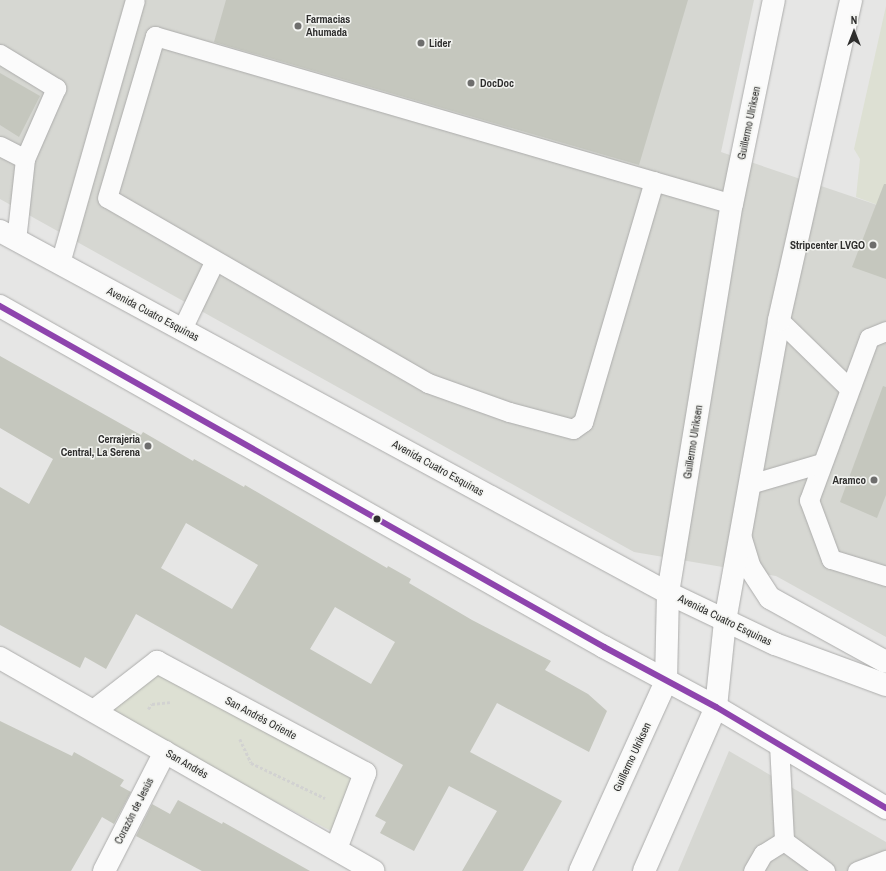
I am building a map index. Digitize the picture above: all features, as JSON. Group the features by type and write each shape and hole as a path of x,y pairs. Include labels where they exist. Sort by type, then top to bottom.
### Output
{"main road":[{"name":"Guillermo Ulriksen","path":"580,871 666,681 668,593 732,204 774,0"},
{"path":"644,871 716,707 725,621 780,320 850,0"},
{"name":"Avenida Cuatro Esquinas","path":"8,236 668,593 775,644 886,685"},
{"path":"0,306 666,681 716,707 886,808"},
{"path":"740,537 749,566 770,598 886,662"},
{"name":"San Andrés","path":"0,658 374,871"},
{"name":"San Andrés Oriente","path":"94,711 156,662 364,773 336,849"},
{"name":"Corazón de Jesús","path":"104,871 165,752"}],"lane":[{"path":"60,263 135,0"},
{"path":"654,182 583,422 573,429 509,412 428,383 107,198 155,36 732,204"},
{"path":"0,54 56,88 25,159 8,236"},
{"path":"0,146 25,159"},
{"path":"182,329 215,260"},
{"path":"780,320 849,388"},
{"path":"886,332 869,338 849,388 809,500 831,559 886,576"},
{"path":"750,484 822,463"},
{"path":"778,744 784,841"},
{"path":"753,871 763,854 784,841"},
{"path":"784,841 825,871"},
{"path":"857,871 886,860"}],"path":[{"path":"146,711 152,704 170,702 177,704"},
{"path":"237,732 251,763 326,799 358,789"}],"shaded area":[{"path":"0,0 754,0 721,152 886,208 886,637 776,576 634,552 0,199"},
{"path":"886,6 886,208 856,197 860,159 854,149"},
{"path":"157,671 355,776 335,833 168,745 108,710"},
{"path":"729,751 886,842 886,871 678,871"}],"building":[{"path":"226,0 688,0 639,165 214,42"},
{"path":"0,73 40,96 19,137 0,125"},
{"name":"Stripcenter LVGO","path":"884,184 886,184 886,279 852,267"},
{"path":"0,356 141,435 143,432 193,461 194,459 244,487 245,485 387,568 388,566 411,579 409,583 472,620 551,661 545,670 588,694 607,711 589,752 497,703 470,752 562,801 523,871 462,871 497,811 449,786 414,851 380,833 386,822 375,816 403,765 136,614 106,669 85,657 80,668 0,625 0,487 29,504 53,459 0,428","holes":["186,523 258,565 232,609 161,568","335,607 395,642 371,684 310,649"]},
{"path":"883,386 886,387 886,495 877,518 840,502"},
{"path":"0,721 72,756 74,752 124,780 120,786 131,792 114,824 102,817 71,871 0,871"},
{"path":"178,800 222,824 223,822 310,871 202,871 136,836 152,804 170,814"}],"transit line":[{"path":"0,306 604,647 716,707 886,808"}],"place":[{"name":"Farmacias Ahumada","path":"298,26"},
{"name":"Lider","path":"421,43"},
{"name":"DocDoc","path":"471,83"},
{"name":"Stripcenter LVGO","path":"873,245"},
{"name":"Cerrajeria Central, La Serena","path":"148,446"},
{"name":"Aramco","path":"874,480"}]}
